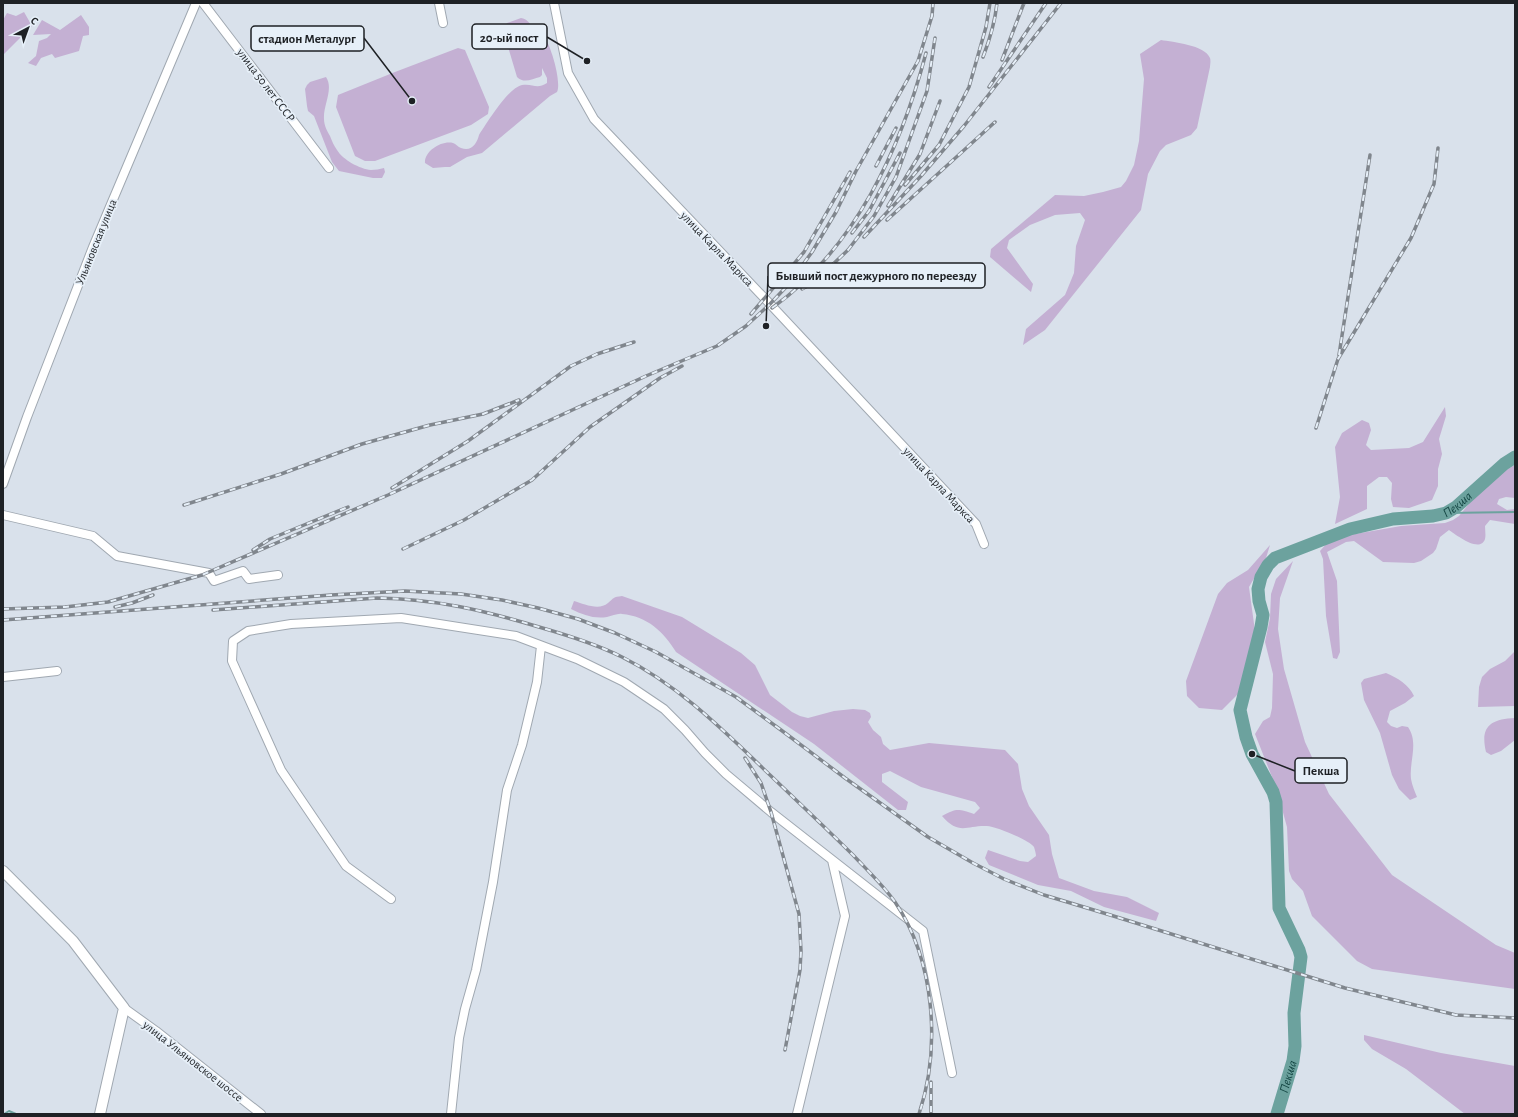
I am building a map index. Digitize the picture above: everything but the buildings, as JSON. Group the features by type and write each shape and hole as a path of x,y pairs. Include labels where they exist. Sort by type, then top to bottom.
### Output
{"street":[{"name":"Ульяновская улица","path":"3,484 93,247 196,3"},
{"name":"улица 50 лет СССР","path":"203,3 329,168"},
{"path":"438,3 443,23"},
{"name":"улица Карла Маркса","path":"554,3 568,73 594,119 976,524 984,544"},
{"path":"3,515 93,536 117,556 209,573 214,581 243,571 249,579 278,575"},
{"path":"391,899 346,866 281,770 232,661 233,641 248,631 291,624 401,618 516,636 576,659 605,672 630,686 664,710 726,774 923,932 952,1073"},
{"path":"451,1114 459,1038 465,1009 476,970 493,882 507,790 522,745 537,682 541,646"},
{"path":"3,677 57,671"},
{"path":"797,1114 845,916 832,860"},
{"name":"улица Ульяновское шоссе","path":"3,871 73,941 124,1008 156,1031 261,1114"},
{"path":"100,1114 124,1008"}],"shaded area":[{"path":"24,12 32,26 3,55 3,20 7,13 16,16"},
{"path":"81,15 89,27 89,35 83,36 79,51 55,58 52,54 41,58 36,66 28,63 36,56 39,41 47,38 51,34 33,35 42,20 60,30"},
{"path":"521,18 528,21 530,24 535,43 538,34 542,34 545,38 552,53 557,71 557,92 550,96 482,153 467,157 450,167 433,168 425,163 425,159 427,154 434,147 444,143 453,143 460,148 471,148 477,141 479,135 492,115 510,92 522,85 540,86 547,83 547,78 542,68 542,75 540,77 525,81 517,77 503,30 507,23"},
{"path":"1161,40 1195,47 1202,50 1210,58 1210,67 1197,128 1191,135 1166,145 1160,151 1148,174 1141,210 1045,330 1023,345 1026,329 1065,295 1074,273 1076,246 1085,220 1080,213 1055,215 1030,225 1009,240 1007,248 1033,284 1031,292 990,257 991,249 1055,195 1084,196 1121,187 1126,181 1134,165 1139,141 1144,79 1140,54"},
{"path":"458,48 465,50 489,107 488,114 471,125 375,161 365,161 355,156 336,107 338,95"},
{"path":"326,77 329,92 324,121 335,147 343,157 357,166 371,170 384,168 385,172 382,178 373,178 339,171 332,162 314,116 308,111 305,89 310,82"},
{"path":"1445,407 1446,416 1439,439 1442,454 1438,469 1438,486 1432,500 1409,508 1393,507 1391,499 1392,483 1387,477 1379,477 1367,486 1367,509 1335,524 1340,497 1335,447 1342,433 1362,420 1369,423 1371,430 1366,445 1371,450 1409,448 1423,442"},
{"path":"1515,465 1515,498 1506,497 1499,499 1497,504 1507,510 1515,509 1515,524 1490,520 1485,526 1485,539 1482,543 1473,544 1467,542 1449,530 1440,537 1433,553 1421,561 1414,563 1383,562 1354,541 1346,542 1327,552 1337,581 1340,652 1337,659 1333,658 1326,616 1323,559 1320,551 1328,542 1338,537 1401,526 1445,523 1453,520 1459,516 1472,500 1502,472"},
{"path":"1270,545 1266,558 1249,587 1255,631 1239,693 1222,710 1199,708 1187,696 1186,681 1218,594 1227,583 1248,570"},
{"path":"1293,561 1280,598 1278,629 1284,669 1305,742 1329,794 1392,875 1496,945 1515,953 1515,989 1372,969 1357,961 1312,916 1303,891 1292,879 1289,871 1287,827 1276,787 1255,734 1263,721 1270,717 1272,708 1273,674 1265,642 1270,618 1271,594 1276,579"},
{"path":"622,596 682,617 741,653 755,665 770,695 792,712 800,716 808,718 834,711 853,709 865,710 870,713 871,717 868,722 873,730 881,737 883,744 890,750 929,743 1005,750 1018,764 1022,789 1029,806 1049,835 1052,854 1059,878 1094,891 1127,897 1159,913 1156,921 1104,907 1071,891 1038,885 989,865 985,858 988,850 1020,861 1028,862 1036,856 1034,847 1019,837 991,827 980,826 958,828 953,826 942,816 958,810 974,814 980,808 975,802 921,787 890,771 882,774 882,782 908,802 906,810 898,810 814,744 676,652 666,638 654,626 631,615 617,614 607,617 593,617 571,609 574,601 596,607 604,605 615,597"},
{"path":"1515,651 1515,706 1478,707 1479,687 1482,677 1490,669 1505,661"},
{"path":"1386,673 1403,682 1414,696 1390,711 1387,722 1391,726 1397,728 1402,726 1408,727 1413,739 1411,779 1417,797 1410,800 1399,789 1392,775 1380,733 1364,700 1361,683 1364,679"},
{"path":"1515,718 1515,740 1501,751 1491,755 1486,752 1484,736 1489,726 1499,720"},
{"path":"1364,1035 1441,1053 1515,1066 1515,1114 1465,1114 1406,1069 1372,1049 1364,1040"}],"waterway":[{"name":"Пекша","path":"1277,1114 1293,1061 1295,1046 1294,1013 1301,957 1279,908 1276,802 1273,792 1252,754 1246,737 1240,710 1263,615 1259,601 1258,589 1261,577 1268,565 1275,558 1350,529 1393,519 1433,516 1446,513 1456,507 1504,464 1515,457"},
{"path":"1446,513 1515,512"},
{"path":"4,1114 9,1111 16,1114"}],"railway":[{"path":"3,609 65,607 108,602 202,575 388,495 646,376 717,346 746,326 770,304 788,285 812,252 836,212 856,171 918,61 932,16 933,3"},
{"path":"905,185 939,145 969,87 986,27 990,3"},
{"path":"983,57 992,30 997,3"},
{"path":"1002,60 1024,3"},
{"path":"989,87 1046,3"},
{"path":"864,237 921,176 964,126 1061,3"},
{"path":"802,289 813,283 848,250 874,216 896,177 927,91 935,38"},
{"path":"772,308 801,284 828,257 851,226 871,194 903,125 916,89 926,53"},
{"path":"888,206 920,154 940,101"},
{"path":"887,220 995,122"},
{"path":"876,166 896,128"},
{"path":"1316,428 1338,359 1411,238 1434,184 1438,148"},
{"path":"852,233 869,211 900,153"},
{"path":"1339,355 1370,155"},
{"path":"751,314 804,252 850,172"},
{"path":"392,488 468,441 571,366 597,354 634,342"},
{"path":"403,549 464,520 532,480 590,427 660,378 682,366"},
{"path":"184,505 281,474 362,444 430,425 483,414 519,400"},
{"path":"253,550 270,539 348,507"},
{"path":"3,620 331,595 405,591 461,594 502,600 538,608 578,619 615,633 656,652 736,697 845,778 928,837 1004,879 1044,895 1345,988 1456,1015 1515,1018"},
{"path":"115,607 132,603 153,595"},
{"path":"213,610 377,598 459,606 498,615 581,640 622,657 663,681 700,710 736,742 853,855 895,902 908,925 919,951 926,978 930,1005 932,1033 930,1061 926,1088 919,1114"},
{"path":"745,758 761,783 771,812 799,914 801,951 800,970 785,1050"},
{"path":"931,1082 931,1114"}],"place":[{"name":"20-ый пост","path":"587,61"},
{"name":"стадион Металург","path":"412,101"},
{"name":"Бывший пост дежурного по переезду","path":"766,326"},
{"name":"Пекша","path":"1252,754"}]}
